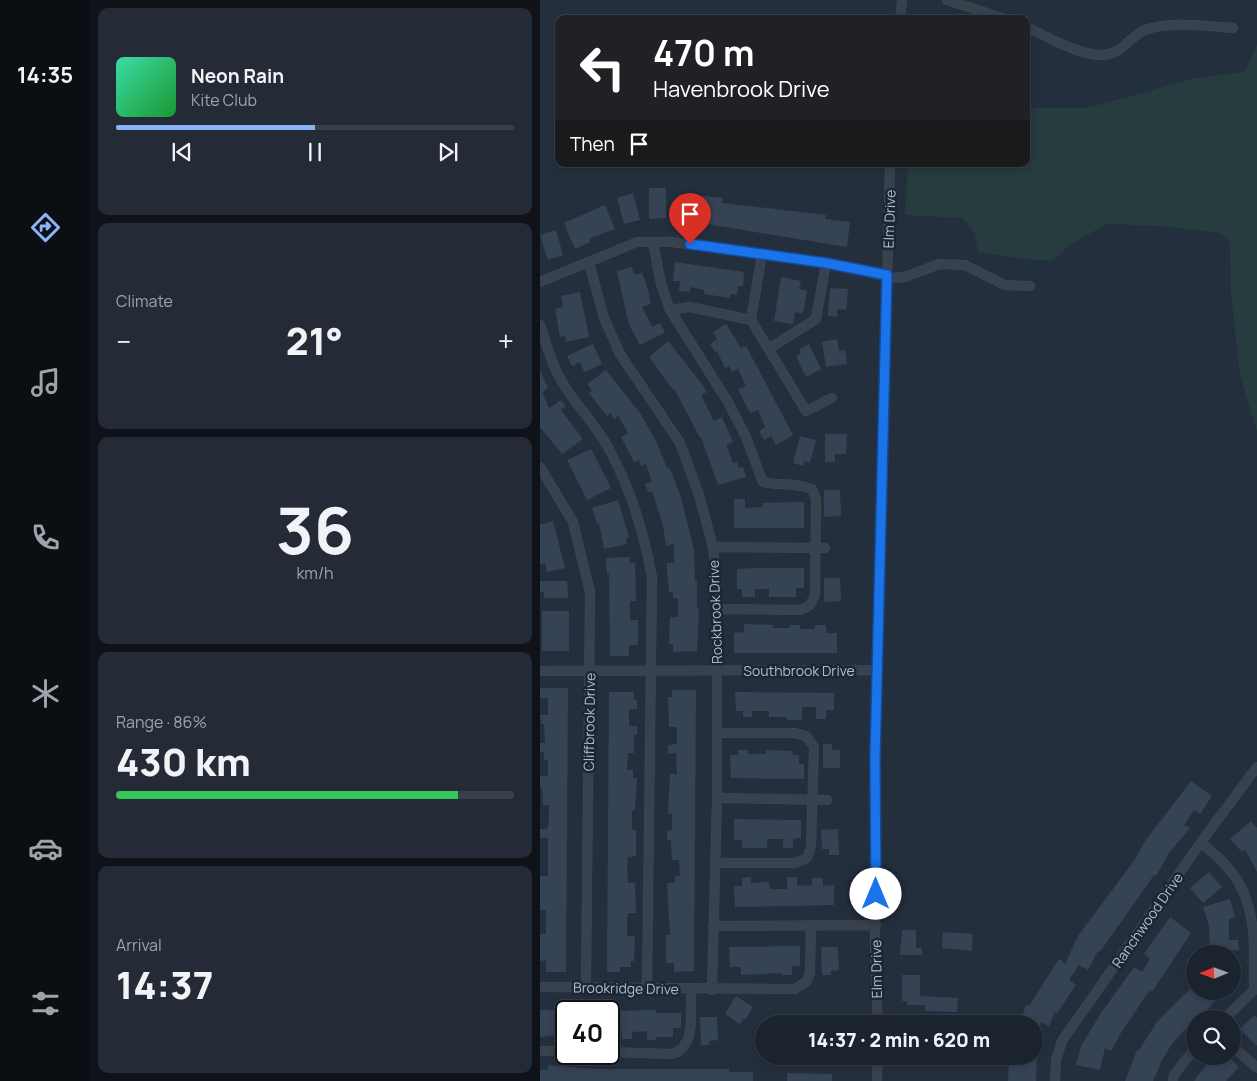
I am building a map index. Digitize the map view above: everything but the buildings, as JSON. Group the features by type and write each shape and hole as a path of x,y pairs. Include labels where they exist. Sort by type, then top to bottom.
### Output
{"street":[{"path":"900,15 902,0"},
{"path":"947,0 993,15"},
{"path":"1030,30 1084,52 1102,55 1116,51 1139,33 1158,27 1233,28"},
{"name":"Elm Drive","path":"878,1015 875,958 877,670 890,167"},
{"path":"540,282 637,242 672,242 826,263 899,278 939,264 965,265 1005,285 1030,286"},
{"path":"653,242 670,310 728,402 745,434 763,482 800,484 812,489 816,499 815,595 810,605 801,610 717,609"},
{"path":"762,254 751,320 770,348 806,411 832,398"},
{"name":"Rockbrook Drive","path":"589,263 604,318 620,354 680,443 700,495 713,547 717,609 717,798 712,990"},
{"path":"770,348 816,319 826,263"},
{"path":"670,310 690,307 751,320"},
{"path":"540,325 553,364 563,385 609,449 635,509 647,548 652,577 647,989"},
{"name":"Cliffbrook Drive","path":"540,467 573,522 590,592 586,988"},
{"path":"713,547 825,548"},
{"name":"Southbrook Drive","path":"540,671 877,670"},
{"path":"715,862 795,863 807,858 811,846 814,747 806,736 795,733 717,733"},
{"name":"Ranchwood Drive","path":"1055,1081 1056,1060 1062,1041 1201,842 1257,767"},
{"path":"717,798 827,800"},
{"path":"1201,842 1230,870 1250,906 1254,932 1254,990 1233,1010"},
{"path":"714,926 876,925"},
{"name":"Brookridge Drive","path":"540,987 712,990 795,988 806,982 810,973 811,926"},
{"path":"620,1052 672,1054 682,1051 689,1040 691,989"},
{"path":"540,1051 555,1051"},
{"path":"1241,1054 1257,1068"},
{"path":"1173,1081 1174,1075 1186,1060"},
{"path":"878,1065 878,1081"}],"green space":[{"path":"1257,44 1257,432 1240,375 1231,293 1230,242 1221,233 1162,226 1107,224 1074,242 1053,260 1033,260 978,252 975,234 963,218 905,215 908,167 1030,167 1030,108 1087,108 1196,78 1245,72"}],"route":[{"path":"690,244 826,263 887,275 875,758 876,894"}]}
